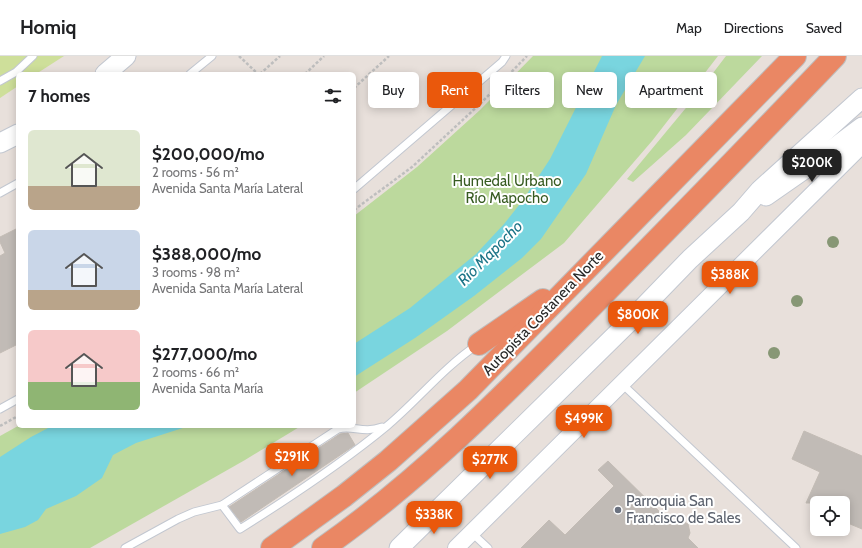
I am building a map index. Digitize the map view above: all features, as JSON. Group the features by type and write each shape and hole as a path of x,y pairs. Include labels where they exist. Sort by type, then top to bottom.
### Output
{"highway":[{"name":"Autopista Costanera Norte","path":"272,548 344,496 427,427 468,390 794,56"},
{"name":"Autopista Costanera Norte","path":"323,548 381,505 418,474 487,411 706,190 835,56"},
{"path":"479,344 579,276"}],"main road":[{"path":"107,72 126,56"},
{"path":"399,548 618,333 690,260 741,212 781,170 862,98"},
{"path":"741,212 792,179 862,127"},
{"path":"0,143 16,135"}],"street":[{"path":"456,548 620,383 862,145"}],"lane":[{"path":"0,81 16,72 33,56"},
{"path":"192,72 212,56"},
{"path":"356,187 502,62 506,56"},
{"path":"0,192 16,185"},
{"path":"222,505 240,529 335,465 388,425 457,360 479,344"},
{"path":"620,383 796,548"},
{"path":"0,409 16,400"},
{"path":"125,548 178,519 194,512 222,505 332,432 344,428 364,431 374,430 388,425"},
{"path":"472,533 488,548"}],"path":[{"path":"239,56 257,72"},
{"path":"261,72 280,56"},
{"path":"306,72 324,56"},
{"path":"356,86 389,56"},
{"path":"356,209 412,167 481,103 527,56"},
{"path":"0,426 16,417"}],"green space":[{"path":"0,56 64,56 39,72 16,72 16,87 0,98"},
{"name":"Humedal Urbano Río Mapocho","path":"533,56 718,56 706,72 625,72 625,108 678,108 652,141 564,243 447,331 356,392 356,214 417,167 490,100 490,108 554,108 554,72 517,72"},
{"path":"726,56 762,56 717,103 717,72 714,72"},
{"path":"686,108 712,108 686,135 633,182 627,179"},
{"path":"16,427 298,428 245,460 90,548 0,548 0,436"}],"water":[{"path":"602,56 645,56 636,72 625,72 625,90 617,103 617,72 594,72"},
{"name":"Río Mapocho","path":"576,108 615,108 586,174 541,239 522,258 474,296 415,338 356,376 356,343 410,308 476,254 504,224 523,200 550,159"},
{"path":"48,428 183,428 136,443 113,455 102,478 76,496 46,509 38,520 25,527 0,534 0,457"}],"building":[{"path":"16,229 16,345 0,353 0,256 5,253 0,242 0,237"},
{"path":"804,431 862,456 862,529 850,524 850,496 810,496 810,503 806,503 820,472 792,459"},
{"path":"348,433 355,445 241,522 229,507 340,434"},
{"name":"Parroquia San Francisco de Sales","path":"608,461 666,518 667,517 672,522 682,521 688,524 690,533 688,538 698,548 521,548 549,520 565,535 614,486 598,470"}],"place":[{"name":"Parroquia San Francisco de Sales","path":"618,510"}]}
